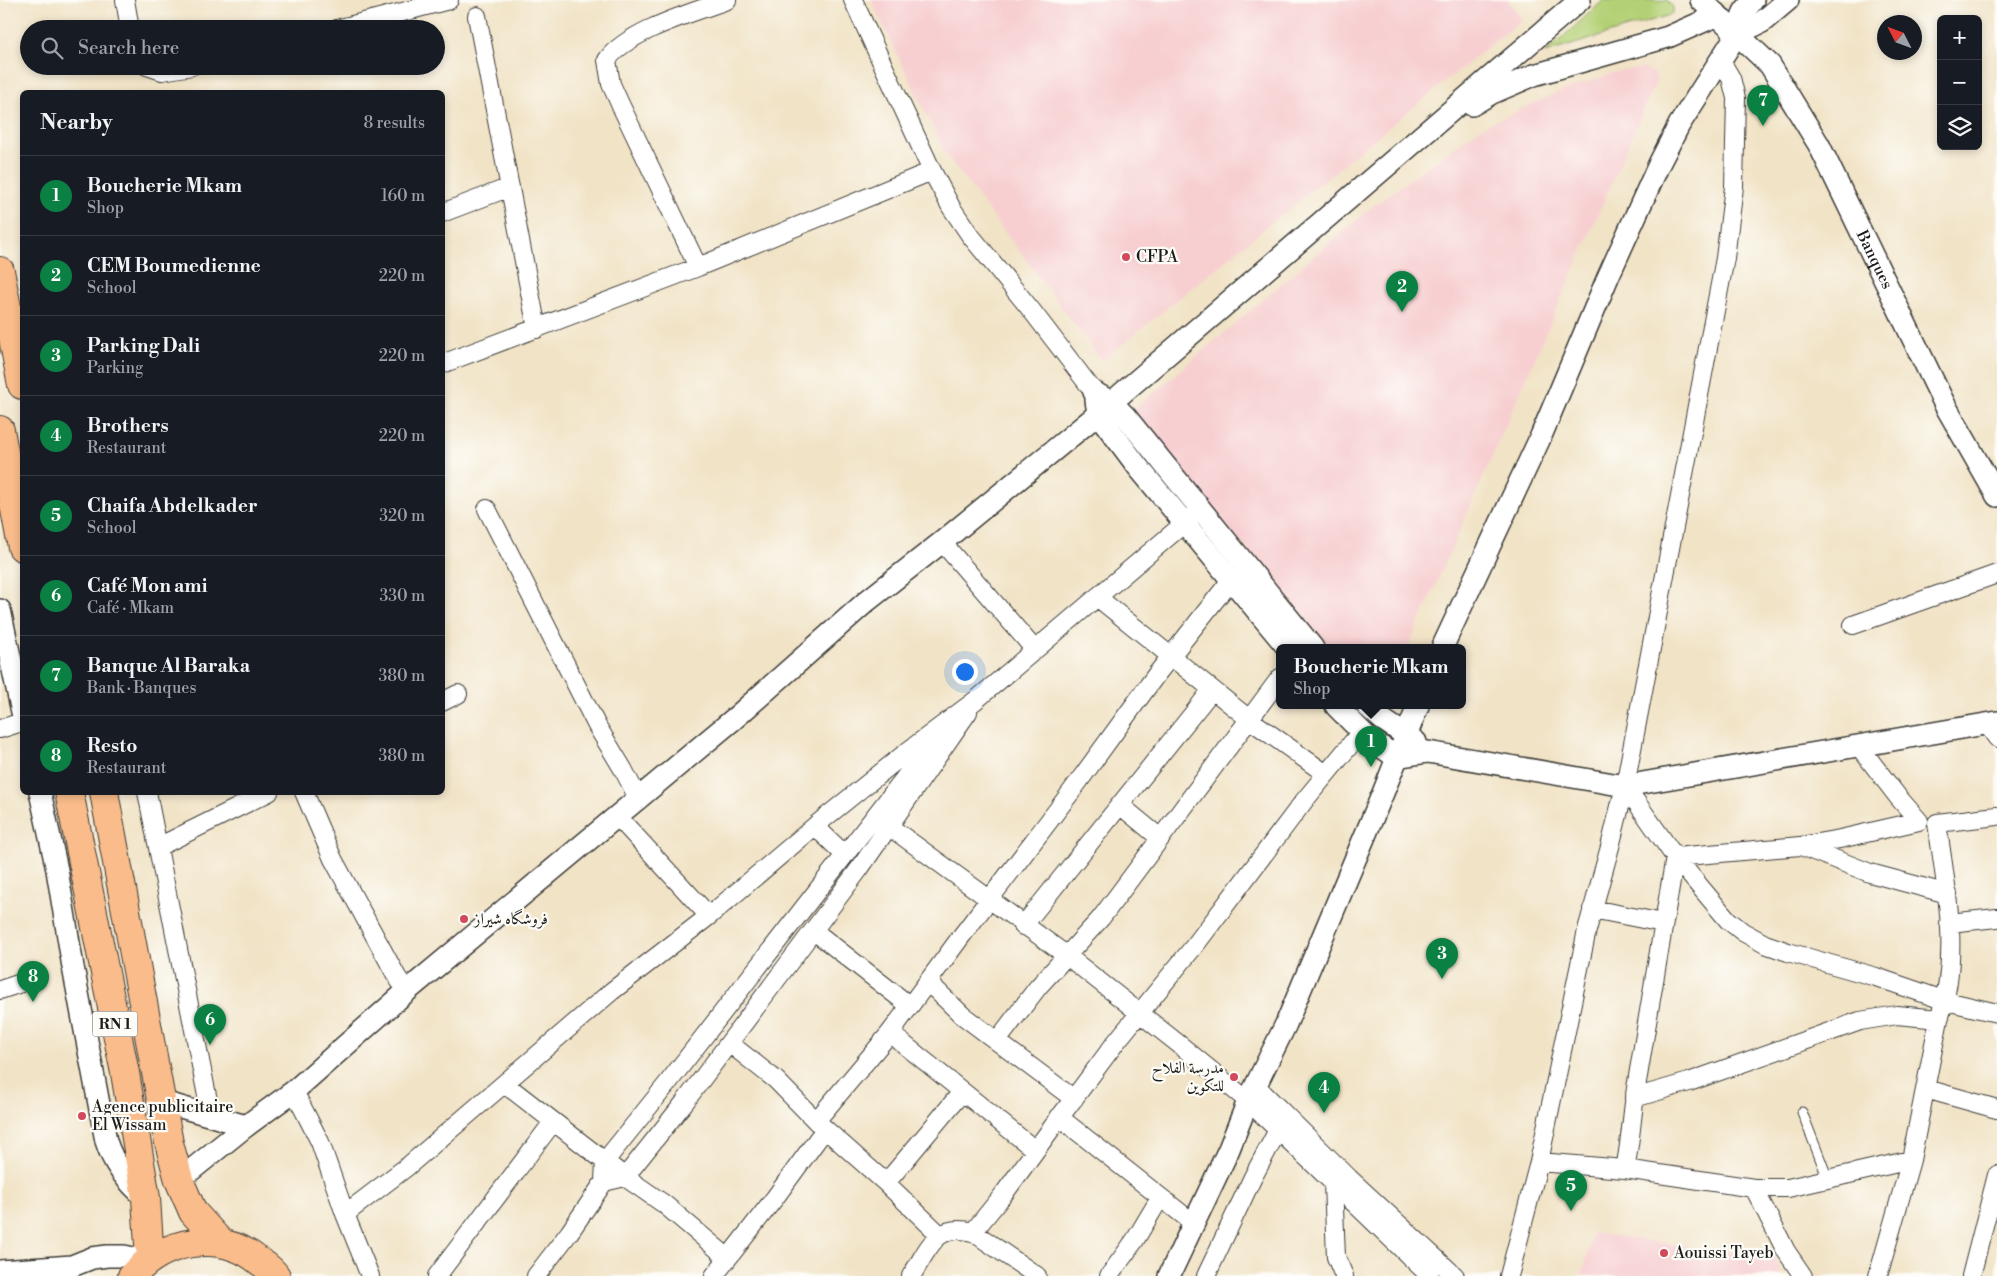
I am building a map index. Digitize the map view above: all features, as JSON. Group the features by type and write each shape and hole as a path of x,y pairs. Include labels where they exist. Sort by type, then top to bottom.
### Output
{"highway":[{"path":"0,271 14,308 20,366"},
{"path":"0,430 20,536"},
{"name":"RN 1","path":"70,795 125,1073 146,1198 146,1229 149,1245 144,1265"},
{"name":"RN 1","path":"105,795 160,1101 179,1180 194,1212 221,1243"},
{"path":"144,1265 164,1251 182,1244 221,1243 250,1254 276,1276"}],"street":[{"path":"125,0 128,20"},
{"path":"372,20 449,0"},
{"path":"698,267 611,84 607,60 613,51 630,39 727,0"},
{"path":"853,0 932,172 970,235 1032,311 1101,403 1126,417 1192,516 1231,580 1300,644"},
{"path":"179,1180 246,1126 294,1091 408,992 618,818 735,718 867,601 942,542 1101,403 1425,134 1580,0"},
{"name":"Banques","path":"1701,0 1759,52 1770,65 1819,145 1945,405 1997,496"},
{"path":"1444,644 1541,436 1660,162 1679,125 1737,34 1744,12 1753,0"},
{"path":"1737,34 1762,22 1788,0"},
{"path":"1425,134 1492,93 1534,75 1668,37 1718,15"},
{"path":"477,16 537,328"},
{"path":"1509,1276 1539,1162 1592,909 1625,786 1730,226 1734,187 1736,98 1731,78 1721,61"},
{"path":"445,363 698,267 932,172"},
{"path":"445,212 510,187"},
{"path":"487,509 597,726 623,769 638,800"},
{"path":"344,1214 408,1166 612,990 709,916 816,825 908,751 976,700 1192,516"},
{"path":"1192,516 1300,644"},
{"path":"942,542 1035,650"},
{"path":"1853,625 1997,574"},
{"path":"714,1276 774,1199 821,1125 1171,657 1231,580"},
{"path":"1097,597 1249,719 1326,774"},
{"path":"0,610 20,703"},
{"path":"997,1041 1038,987 1101,918 1276,683"},
{"path":"1023,926 1212,690"},
{"path":"604,1182 625,1177 729,1043 768,989 814,932 890,828 976,700"},
{"path":"1339,709 1362,732 1396,757 1428,752 1625,786 1858,745 1994,728"},
{"path":"1370,709 1428,752"},
{"path":"1168,1276 1290,1015 1417,709"},
{"path":"536,1276 569,1234 604,1182 605,1161 949,721"},
{"path":"0,729 20,723"},
{"path":"973,1232 1004,1196 1059,1117 1139,1014 1196,944 1326,774 1362,732"},
{"path":"1858,745 1898,797 1919,820"},
{"path":"1625,786 1675,857 1728,920 1743,932 1765,944 1876,977 1946,1001 1997,1013"},
{"path":"48,795 57,870 73,967 106,1140 111,1157 121,1172 135,1189 146,1198"},
{"path":"148,795 211,1116"},
{"path":"158,847 263,795"},
{"path":"305,795 333,859 397,977 408,992"},
{"path":"1120,805 1160,838"},
{"path":"1675,857 1800,846 1840,840 1919,820 1937,823 1997,816"},
{"path":"618,818 709,916"},
{"path":"1878,1276 1911,1160 1940,1019 1946,1001 1948,981 1948,894 1937,823"},
{"path":"816,825 844,854"},
{"path":"890,828 1066,956 1180,1045 1252,1094 1336,1176 1421,1272"},
{"path":"1800,846 1870,873 1948,894"},
{"path":"1625,1169 1630,1142 1634,1098 1675,857"},
{"path":"1592,909 1663,923"},
{"path":"1949,923 1997,918"},
{"path":"814,932 910,1006"},
{"path":"751,975 768,989"},
{"path":"0,990 21,983"},
{"path":"929,983 962,1015 1074,1099"},
{"path":"1634,1098 1689,1082 1860,1021 1897,1015 1940,1019"},
{"path":"890,1034 1035,1150"},
{"path":"729,1043 776,1080 821,1125 886,1183 939,1234"},
{"path":"505,1084 625,1177 664,1204 728,1258"},
{"path":"1926,1089 1997,1109"},
{"path":"294,1091 320,1142 344,1214 370,1276"},
{"path":"886,1183 962,1092"},
{"path":"1252,1094 1278,1130 1455,1276"},
{"path":"160,1101 246,1126"},
{"path":"1059,1117 1192,1222"},
{"path":"437,1276 553,1122"},
{"path":"1206,1276 1253,1177 1278,1130"},
{"path":"1539,1162 1625,1169 1754,1188 1788,1188 1911,1160"},
{"path":"1970,1276 1997,1175"},
{"path":"1336,1176 1336,1257 1344,1276"},
{"path":"1754,1188 1786,1251 1803,1276"},
{"path":"1109,1276 1135,1240 1160,1198"},
{"path":"911,1276 939,1234 953,1230 973,1232 1037,1276"},
{"path":"0,1271 72,1266 92,1258 107,1256 124,1256 144,1265"},
{"path":"72,1266 91,1276"}],"lane":[{"path":"1802,1112 1828,1179"}],"shaded area":[{"name":"CFPA","path":"871,0 1508,0 1522,19 1102,361 945,153"},
{"path":"1644,68 1655,74 1656,82 1410,644 1328,644 1129,414 1368,210 1481,128 1556,93 1619,71"},
{"name":"Aouissi Tayeb","path":"1593,1233 1776,1258 1782,1276 1582,1276"}],"green space":[{"path":"1604,0 1667,0 1673,7 1673,14 1545,53"}],"place":[{"name":"Banque Al Baraka","path":"1763,126"},
{"name":"CFPA","path":"1126,257"},
{"name":"CEM Boumedienne","path":"1402,312"},
{"name":"Boucherie Mkam","path":"1371,767"},
{"name":"فروشگاه شيراز","path":"464,919"},
{"name":"Parking Dali","path":"1442,979"},
{"name":"Resto","path":"33,1002"},
{"name":"Café Mon ami","path":"210,1045"},
{"name":"مدرسة الفلاح للتكوين","path":"1234,1077"},
{"name":"Brothers","path":"1324,1113"},
{"name":"Agence publicitaire El Wissam","path":"82,1116"},
{"name":"Chaifa Abdelkader","path":"1571,1211"},
{"name":"Aouissi Tayeb","path":"1664,1253"}]}
